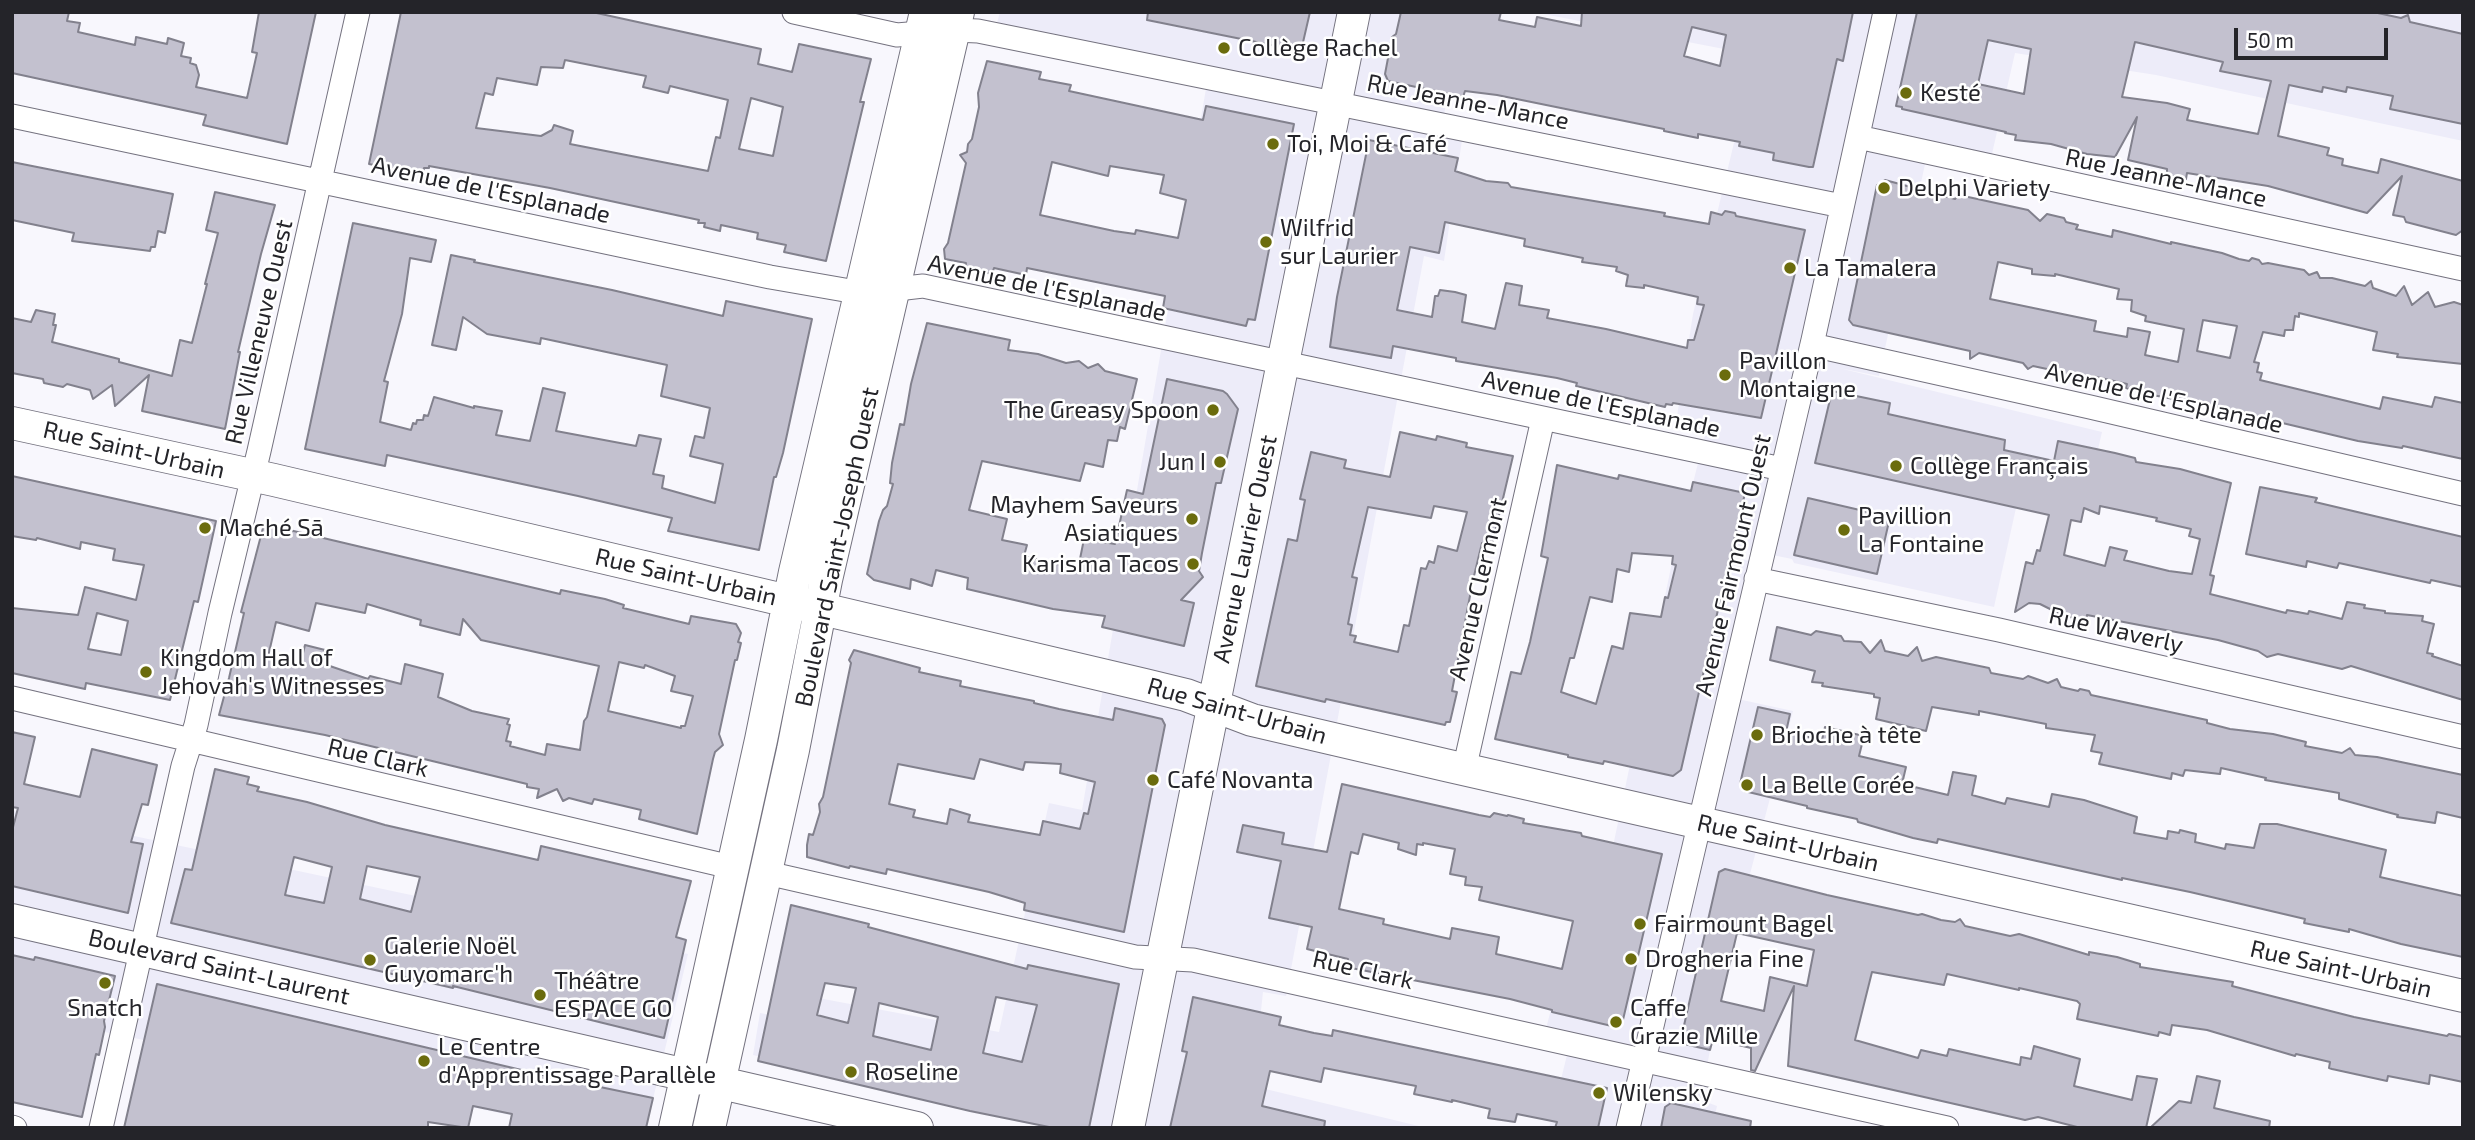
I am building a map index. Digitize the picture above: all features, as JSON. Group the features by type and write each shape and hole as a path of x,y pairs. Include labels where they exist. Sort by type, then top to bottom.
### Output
{"main road":[{"name":"Avenue Laurier Ouest","path":"1128,1128 1354,12"},
{"name":"Boulevard Saint-Joseph Ouest","path":"709,1128 767,873 821,610 956,21"},
{"name":"Boulevard Saint-Joseph Ouest","path":"675,1128 789,602 923,22"},
{"name":"Rue Saint-Urbain","path":"12,423 253,476 1145,685 1213,705 1252,720 1464,770 2463,996"},
{"name":"Boulevard Saint-Laurent","path":"12,920 917,1128"}],"street":[{"name":"Rue Villeneuve Ouest","path":"101,1128 358,12"},
{"name":"Rue Jeanne-Mance","path":"794,12 897,35 923,22 956,21 978,31 1842,206"},
{"name":"Avenue Fairmount Ouest","path":"1628,1128 1812,345 1885,12"},
{"name":"Avenue de l'Esplanade","path":"12,116 771,277 862,293 923,286 1782,469"},
{"name":"Rue Jeanne-Mance","path":"1858,137 2463,269"},
{"name":"Avenue de l'Esplanade","path":"1812,345 2463,494"},
{"name":"Avenue Clermont","path":"1464,770 1543,419"},
{"name":"Rue Waverly","path":"1756,579 1999,630 2463,737"},
{"name":"Rue Clark","path":"12,698 731,867"},
{"name":"Rue Clark","path":"767,873 1135,957 1205,962 1947,1128"}],"shaded area":[{"path":"1000,12 1468,12 1444,114 1465,120 1444,261 1424,256 1286,996 1263,992 1253,1086 1427,1128 1050,1128 753,1055 760,1013 802,1021 813,997 999,1032 1049,803 1082,810 1208,77 997,23"},
{"path":"1533,12 2463,12 2463,141 2156,75 2015,53 1989,167 1927,155 1879,376 1839,368 2102,432 2081,522 2016,508 1994,607 1733,547 1706,551 1762,564 1733,698 1793,711 1750,874 1710,1050 1701,1100 1717,1106 1712,1128 1549,1128 1567,1055 1541,1048 1571,932 1606,880 1686,495 1690,495 1705,435 1675,429 1693,314 1755,55"},
{"path":"12,810 688,954 646,1128 573,1128 12,1013"}],"building":[{"path":"12,12 69,12 67,21 80,23 78,32 135,45 136,37 167,44 168,38 184,43 181,56 191,58 190,63 196,65 199,75 196,87 247,98 257,53 252,52 259,12 316,12 287,144 203,125 206,115 12,73"},
{"path":"401,12 592,12 761,49 758,64 792,72 799,44 871,59 860,102 864,102 826,261 784,252 786,245 757,239 758,233 721,225 720,231 704,227 705,223 698,223 699,220 550,188 429,166 424,168 423,175 369,164","holes":["565,60 646,76 643,87 668,93 670,86 728,100 720,138 716,137 708,171 570,144 573,131 554,125 552,130 541,136 476,128 485,93 493,95 497,78 537,85 541,67 563,68","751,98 783,107 773,156 739,149"]},
{"path":"1148,12 1310,12 1301,51 1147,20"},
{"path":"1401,12 1501,12 1499,20 1535,27 1537,17 1581,26 1582,12 1853,12 1843,61 1837,59 1813,167 1773,160 1774,153 1739,146 1740,142 1698,134 1698,138 1497,95 1465,91 1463,97 1388,81 1385,74 1392,37 1396,34","holes":["1692,27 1726,35 1720,66 1684,56"]},
{"path":"1917,12 2373,12 2401,18 2408,15 2410,22 2463,34 2463,124 2390,109 2393,96 2347,87 2346,92 2323,87 2322,92 2289,85 2278,136 2329,148 2327,155 2343,159 2342,165 2378,173 2381,159 2463,181 2463,230 2456,235 2406,222 2404,217 2393,215 2402,176 2367,213 2268,186 2187,173 2186,179 2167,175 2167,169 2128,160 2137,117 2115,157 2015,140 2016,135 2006,132 1896,106","holes":["1988,40 2031,49 2024,94 1978,84","2135,42 2223,62 2220,71 2271,81 2258,134 2187,120 2190,109 2122,97"]},
{"path":"987,61 1041,72 1039,79 1071,85 1069,91 1203,120 1206,106 1294,124 1255,320 1248,319 1246,326 1163,308 1165,296 1027,268 1026,275 994,268 992,274 965,268 966,263 945,259 944,249 948,243 966,163 960,155 967,152 972,139 979,107 978,93","holes":["1052,162 1108,176 1110,166 1164,175 1160,193 1186,200 1178,238 1136,230 1135,234 1114,231 1040,215"]},
{"path":"1369,140 1458,158 1455,171 1486,181 1508,183 1511,187 1665,213 1664,216 1709,224 1711,212 1722,215 1725,211 1735,213 1736,216 1805,230 1761,418 1673,403 1666,404 1665,407 1576,386 1577,383 1557,378 1456,361 1456,358 1393,346 1391,358 1330,347 1337,297","holes":["1445,222 1525,239 1524,246 1583,258 1582,262 1617,267 1616,271 1628,275 1626,286 1644,288 1644,285 1698,297 1697,304 1704,305 1694,340 1688,340 1687,348 1547,318 1549,310 1519,305 1522,286 1506,283 1495,329 1462,322 1466,295 1455,292 1440,290 1438,296 1435,296 1432,317 1397,310 1410,247 1439,253"]},
{"path":"12,162 173,194 165,233 158,231 155,247 151,247 150,251 72,241 74,233 12,220"},
{"path":"1885,180 1955,199 1959,195 2028,210 2040,221 2047,214 2078,225 2076,229 2112,237 2113,230 2239,259 2249,261 2252,258 2262,264 2304,270 2309,275 2317,272 2320,278 2332,278 2365,286 2371,281 2373,288 2396,296 2404,286 2412,305 2428,292 2435,307 2454,302 2463,305 2463,364 2397,357 2398,354 2373,350 2377,332 2299,313 2299,317 2295,316 2293,330 2285,330 2284,336 2263,332 2254,362 2259,363 2257,372 2262,373 2260,380 2380,409 2383,397 2432,407 2435,397 2463,403 2463,459 2403,446 2358,441 2253,414 2147,394 2126,388 2127,384 2092,376 2080,375 2080,380 2062,375 2061,372 2033,366 2028,369 2023,363 1979,353 1970,359 1970,351 1853,325 1849,320 1877,185","holes":["1998,262 2032,269 2032,274 2055,274 2119,289 2117,299 2132,300 2131,311 2146,316 2145,321 2184,329 2178,362 2145,355 2150,332 2128,328 2127,337 2094,331 2096,321 1990,299","2203,320 2237,326 2230,358 2197,351"]},
{"path":"215,192 275,205 238,352 225,429 142,411 149,375 115,406 112,385 93,399 90,390 67,384 63,387 44,383 43,379 12,373 12,318 31,322 36,310 55,314 53,325 56,325 52,342 172,376 180,340 192,343 207,284 218,233 206,230"},
{"path":"353,223 436,240 431,262 410,258 402,314 384,381 388,382 380,422 411,430 413,423 423,420 424,415 428,416 434,397 474,408 502,411 496,435 530,441 543,388 565,393 556,431 636,446 639,435 661,439 653,474 664,476 662,488 715,503 723,464 690,456 695,436 704,438 710,408 661,396 667,365 541,338 540,344 487,334 463,317 456,350 432,345 451,255 723,316 726,301 812,319 759,550 668,531 672,518 578,496 387,455 385,466 305,449"},
{"path":"927,323 1010,340 1008,350 1038,354 1066,363 1079,361 1088,368 1098,364 1105,371 1137,379 1125,429 1120,427 1117,441 1108,440 1103,467 1085,463 1080,481 982,461 969,510 1007,519 1002,540 1027,545 1024,556 1078,569 1084,539 1115,544 1127,490 1143,494 1167,379 1227,394 1238,409 1221,483 1216,483 1199,571 1203,577 1181,600 1194,603 1184,646 1102,627 1105,616 1053,609 967,589 968,578 936,570 932,586 911,579 910,589 874,580 867,574 879,521 887,506 893,484 890,483 892,463 900,424 904,425 911,384"},
{"path":"1832,391 1890,403 1888,414 2005,440 2004,450 2054,461 2058,441 2231,483 2210,575 2214,576 2210,594 2286,613 2287,610 2308,614 2309,611 2342,619 2347,602 2365,605 2364,608 2385,613 2423,616 2422,621 2434,624 2427,653 2463,666 2463,700 2351,666 2342,669 2278,654 2267,657 2258,651 2218,640 2087,615 2086,620 2064,616 2040,604 2029,603 2015,612 2026,562 2033,564 2037,550 2040,551 2049,515 1815,463","holes":["2100,506 2157,518 2156,521 2191,529 2189,536 2200,539 2192,574 2124,560 2127,551 2110,547 2105,566 2064,555 2071,520 2081,522 2084,508 2099,514"]},
{"path":"1400,432 1436,440 1437,436 1467,443 1466,447 1513,456 1492,545 1482,543 1452,691 1457,692 1450,722 1445,725 1256,686 1288,539 1297,541 1305,500 1300,499 1311,452 1346,460 1344,468 1390,477","holes":["1434,506 1467,512 1457,551 1438,546 1434,563 1429,561 1426,569 1421,568 1409,626 1404,625 1398,652 1354,642 1356,636 1350,635 1352,625 1348,624 1357,578 1352,577 1368,507 1431,518"]},
{"path":"1557,465 1618,479 1619,475 1691,491 1693,482 1745,493 1681,770 1673,776 1604,761 1603,764 1568,757 1495,739 1511,672 1521,674 1530,642 1548,558 1541,556","holes":["1632,553 1673,556 1672,564 1676,565 1661,617 1630,613 1623,649 1612,646 1596,704 1561,692 1570,658 1574,658 1590,597 1612,602 1617,569 1629,572"]},
{"path":"12,476 216,521 198,602 194,601 170,700 86,683 85,689 12,673 12,608 78,615 85,587 136,600 144,565 113,560 115,549 81,542 80,549 37,538 12,536","holes":["97,613 128,621 121,655 88,649"]},
{"path":"2260,487 2317,498 2315,502 2463,537 2463,587 2431,580 2430,583 2339,563 2337,568 2307,561 2306,567 2246,554"},
{"name":"Pavillion La Fontaine","path":"1808,498 1890,517 1877,574 1794,555"},
{"path":"264,524 560,594 561,590 605,599 624,605 623,608 689,624 691,616 736,624 741,633 738,642 741,643 719,734 723,745 715,752 697,834 639,819 641,810 594,799 592,804 569,798 563,801 557,789 537,798 539,789 527,787 527,784 325,735 219,715 244,613 241,612","holes":["316,603 365,613 367,604 421,620 420,625 460,635 463,619 481,640 599,666 584,721 580,750 547,744 545,755 510,746 511,742 506,741 509,719 472,711 438,697 443,674 405,664 401,684 370,676 368,679 321,663 325,650 305,645 300,665 268,657 276,622 309,631","619,662 644,668 645,665 675,676 671,691 693,696 685,726 681,728 608,711"]},
{"path":"1777,627 1811,635 1816,631 1841,636 1844,641 1861,642 1870,653 1881,640 1885,651 1908,656 1917,647 1922,661 1936,657 1989,668 1991,673 2023,679 2028,676 2048,683 2057,679 2061,687 2089,691 2091,695 2207,720 2207,723 2230,729 2273,734 2306,742 2305,746 2342,753 2350,748 2355,755 2463,775 2463,818 2437,812 2435,823 2397,817 2398,815 2339,799 2339,793 2265,780 2266,778 2221,768 2220,774 2185,770 2183,776 2172,773 2171,779 2099,764 2102,753 2091,751 2095,735 2046,728 2046,724 1979,711 1979,715 1932,707 1926,731 1876,719 1880,698 1874,697 1874,694 1822,686 1823,683 1812,682 1815,671 1770,660"},
{"path":"854,650 920,668 919,672 961,681 960,686 1034,701 1059,709 1113,720 1115,708 1162,719 1165,725 1124,932 1024,910 1025,903 989,892 887,869 886,874 807,857 809,834 813,835 820,812 819,804 823,797 851,663 849,660","holes":["980,759 1023,770 1025,762 1061,764 1060,773 1095,782 1088,814 1084,813 1080,829 1043,821 1040,835 968,822 970,815 950,809 947,824 913,817 915,810 889,804 898,764 974,779"]},
{"path":"1758,707 1790,714 1786,732 1822,740 1825,727 1864,736 1859,756 1906,767 1902,784 1948,795 1953,772 1976,776 1972,795 2005,804 2007,798 2049,807 2052,794 2084,800 2137,817 2134,833 2167,839 2168,831 2179,833 2180,830 2196,834 2195,842 2225,849 2226,844 2254,848 2260,824 2277,824 2386,850 2380,877 2463,896 2463,957 2401,944 2349,929 2349,932 2304,923 2305,919 2190,892 2122,880 1938,839 1937,843 1913,838 1858,822 1857,819 1744,791 1740,784"},
{"path":"12,732 35,737 24,784 80,797 92,749 157,765 148,805 142,804 131,842 143,844 128,913 12,886 12,831 18,808 12,807"},
{"path":"215,769 249,777 247,784 259,787 257,791 307,802 385,825 538,860 541,846 691,881 676,937 686,940 664,1038 453,986 171,923 185,869 192,870","holes":["294,857 332,867 324,903 285,895","367,866 420,877 411,912 360,899"]},
{"path":"1342,784 1479,815 1508,815 1524,819 1523,823 1581,833 1582,836 1662,854 1622,1024 1616,1027 1510,999 1346,967 1348,959 1307,949 1312,927 1269,918 1281,861 1237,852 1243,825 1284,833 1282,844 1327,852","holes":["1363,834 1399,843 1398,849 1416,855 1417,844 1423,843 1455,849 1450,874 1466,877 1465,885 1482,887 1479,900 1573,921 1562,969 1496,954 1499,937 1452,928 1450,939 1383,924 1384,919 1339,909 1351,852 1358,854"]},
{"path":"1725,869 1941,920 1955,922 1960,919 1965,926 2010,936 2019,934 2089,955 2089,952 2117,957 2140,964 2140,967 2233,982 2232,986 2354,1017 2463,1037 2463,1082 2430,1075 2429,1084 2388,1076 2387,1081 2332,1069 2329,1068 2330,1062 2296,1054 2295,1056 2207,1030 2172,1025 2170,1035 2159,1032 2158,1036 2077,1019 2080,1004 2077,1001 2019,988 1947,974 1944,985 1872,972 1855,1040 1918,1058 1921,1050 1947,1056 1949,1049 2020,1065 2021,1057 2031,1059 2034,1046 2080,1059 2074,1086 2132,1100 2137,1076 2157,1079 2146,1128 2081,1128 2038,1117 2025,1120 1788,1066 1794,986 1755,1071 1751,1070 1751,1048 1713,1039 1710,1050 1680,1043 1719,872","holes":["1737,933 1814,950 1807,986 1770,977 1764,1011 1721,1001"]},
{"path":"791,905 1027,969 1028,965 1119,984 1089,1128 1054,1128 970,1111 758,1061","holes":["825,983 856,988 848,1023 817,1015","996,997 1037,1005 1022,1062 983,1053","879,1003 938,1017 931,1050 873,1036"]},
{"path":"12,955 34,960 35,957 115,976 99,1055 96,1054 82,1117 12,1102"},
{"path":"157,984 547,1076 653,1098 646,1128 509,1128 512,1114 473,1106 468,1128 428,1122 428,1128 124,1128"},
{"path":"1193,997 1281,1017 1279,1025 1314,1033 1332,1036 1333,1030 1607,1088 1598,1128 1555,1128 1557,1122 1517,1114 1515,1122 1488,1118 1490,1109 1414,1094 1416,1086 1324,1068 1321,1082 1270,1071 1262,1106 1325,1121 1324,1128 1170,1128 1187,1052 1182,1051"},
{"path":"2197,1076 2220,1081 2214,1108 2270,1121 2269,1128 2150,1128 2179,1101 2191,1103"},
{"path":"1671,1103 1751,1121 1750,1128 1661,1128 1665,1107"}],"place":[{"name":"Collège Rachel","path":"1224,48"},
{"name":"Kesté","path":"1906,93"},
{"name":"Toi, Moi & Café","path":"1273,144"},
{"name":"Delphi Variety","path":"1884,188"},
{"name":"Wilfrid sur Laurier","path":"1266,242"},
{"name":"La Tamalera","path":"1790,268"},
{"name":"Pavillon Montaigne","path":"1725,375"},
{"name":"The Greasy Spoon","path":"1213,410"},
{"name":"Jun I","path":"1220,462"},
{"name":"Collège Français","path":"1896,466"},
{"name":"Mayhem Saveurs Asiatiques","path":"1192,519"},
{"name":"Maché Sā","path":"205,528"},
{"name":"Pavillion La Fontaine","path":"1844,530"},
{"name":"Karisma Tacos","path":"1193,564"},
{"name":"Kingdom Hall of Jehovah's Witnesses","path":"146,672"},
{"name":"Brioche à tête","path":"1757,735"},
{"name":"Café Novanta","path":"1153,780"},
{"name":"La Belle Corée","path":"1747,785"},
{"name":"Fairmount Bagel","path":"1640,924"},
{"name":"Drogheria Fine","path":"1631,959"},
{"name":"Galerie Noël Guyomarc'h","path":"370,960"},
{"name":"Snatch","path":"105,983"},
{"name":"Théâtre ESPACE GO","path":"540,995"},
{"name":"Caffe Grazie Mille","path":"1616,1022"},
{"name":"Le Centre d'Apprentissage Parallèle","path":"424,1061"},
{"name":"Roseline","path":"851,1072"},
{"name":"Wilensky","path":"1599,1093"}]}
